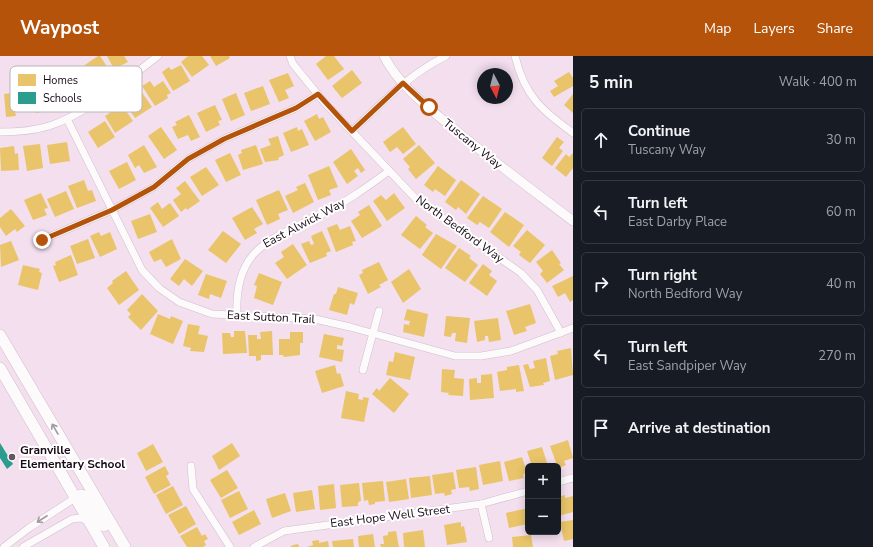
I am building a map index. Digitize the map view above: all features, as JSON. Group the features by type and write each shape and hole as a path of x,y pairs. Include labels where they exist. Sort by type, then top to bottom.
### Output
{"main road":[{"path":"0,335 125,547"},
{"path":"0,368 104,547"},
{"path":"75,498 83,495 88,499 116,547"}],"street":[{"path":"142,68 158,56"},
{"name":"North Bedford Way","path":"290,56 293,64 318,94 416,199 521,273 537,290 561,333"},
{"name":"Tuscany Way","path":"384,56 403,83 470,142 573,221"},
{"path":"352,131 403,83 427,66 446,56"},
{"path":"515,56 520,75 530,95 547,114 573,133"},
{"path":"42,240 112,210 154,187 188,159 224,139 296,108 318,94"},
{"path":"0,132 24,132 49,126 67,119 79,112"},
{"name":"East Sutton Trail","path":"67,119 142,270 159,288 178,302 212,314 315,319 374,333 455,356 481,356 511,351 573,328"},
{"name":"East Alwick Way","path":"237,315 236,295 244,269 259,248 279,234 321,215 356,195 389,171"},
{"path":"363,370 380,311"},
{"path":"191,466 193,489 230,547"},
{"path":"561,481 573,478"},
{"name":"East Hope Well Street","path":"254,547 284,532 306,527 481,504 525,492"},
{"path":"4,547 29,528 75,498"},
{"path":"481,504 489,538"},
{"path":"23,547 72,519 81,518 89,522"}],"building: Homes":[{"path":"100,56 107,66 83,66"},
{"path":"107,56 124,56 128,62 120,66 112,66"},
{"path":"188,56 202,56 209,65 192,77 181,62"},
{"path":"210,56 229,56 230,58 216,66"},
{"path":"326,56 334,56 344,69 328,80 316,64"},
{"path":"181,65 190,81 173,91 162,72 169,67 171,70"},
{"path":"352,70 362,83 342,98 332,86"},
{"path":"569,72 573,78 573,86 554,97 550,91 558,86 554,81"},
{"path":"288,73 294,86 285,90 289,98 279,102 269,80"},
{"path":"150,81 154,87 163,81 171,93 167,95 168,98 155,106 142,86"},
{"path":"263,86 270,104 251,111 244,93"},
{"path":"142,92 152,107 135,118 131,112 142,112"},
{"path":"10,93 10,112 15,112 16,116 6,117 4,94"},
{"path":"236,93 245,115 231,121 222,99"},
{"path":"573,94 573,113 564,105"},
{"path":"215,105 222,120 218,121 220,125 206,132 197,113"},
{"path":"111,112 127,112 133,121 115,133 105,116"},
{"path":"317,114 319,119 323,117 331,132 315,141 304,121"},
{"path":"189,115 200,137 191,141 188,135 178,139 172,127 177,125 175,122"},
{"path":"105,121 115,137 98,148 88,132"},
{"path":"161,127 177,150 164,159 148,136"},
{"path":"297,127 298,131 302,129 309,145 291,152 283,133"},
{"path":"403,127 416,144 403,154 397,147 390,152 383,142"},
{"path":"278,136 284,155 278,158 279,160 265,162 260,149 271,145 268,139"},
{"path":"557,137 564,142 559,148 563,151 552,166 542,158"},
{"path":"67,142 70,161 50,164 47,145"},
{"path":"40,144 43,168 27,171 23,146"},
{"path":"144,145 157,167 144,173 139,165 135,168 128,155"},
{"path":"256,145 263,164 243,170 238,155 242,153 241,150"},
{"path":"419,145 435,163 416,179 408,169 410,167 403,159"},
{"path":"14,146 15,154 18,153 19,170 1,171 0,148"},
{"path":"351,149 365,170 361,173 358,168 354,171 358,176 347,184 333,162"},
{"path":"230,153 241,175 226,182 215,160"},
{"path":"573,153 573,168 566,177 555,168 566,154 569,157"},
{"path":"127,162 136,180 119,189 109,171"},
{"path":"329,166 338,187 329,190 331,195 318,200 308,175"},
{"path":"438,166 456,180 445,196 435,189 433,192 424,185"},
{"path":"206,167 219,185 202,196 190,177"},
{"path":"84,180 88,191 92,190 96,201 77,208 68,186"},
{"path":"461,180 480,194 466,214 458,207 456,210 445,202"},
{"path":"185,181 200,201 187,210 186,208 181,212 173,200 181,194 176,188"},
{"path":"305,183 314,202 293,213 285,196 298,190 296,187"},
{"path":"279,190 288,210 278,214 280,219 267,225 256,200"},
{"path":"66,191 74,209 55,217 47,199"},
{"path":"41,193 48,208 44,209 47,215 33,220 24,200"},
{"path":"394,193 405,208 387,221 373,201 381,195 386,200"},
{"path":"483,196 502,209 489,228 480,222 477,225 467,218"},
{"path":"158,202 162,209 170,203 179,216 163,227 150,208"},
{"path":"369,205 382,226 362,238 351,221 360,215 358,212"},
{"path":"252,207 263,224 254,229 257,233 245,240 232,218"},
{"path":"11,209 25,226 17,232 15,229 6,236 0,227 0,218"},
{"path":"505,212 524,225 509,247 490,232"},
{"path":"150,214 157,232 138,239 131,221"},
{"path":"416,216 427,225 425,227 433,233 420,249 401,235"},
{"path":"337,224 340,230 350,226 356,241 352,242 353,245 336,252 327,228"},
{"path":"527,230 545,245 530,263 519,255 521,252 513,246"},
{"path":"223,231 241,244 226,263 208,250"},
{"path":"322,231 331,251 326,253 327,256 310,263 301,244 309,241 311,245 314,244 311,236"},
{"path":"99,232 101,236 110,232 117,249 100,257 90,236"},
{"path":"436,234 457,246 441,269 422,255"},
{"path":"88,239 95,258 77,264 70,246"},
{"path":"172,239 181,259 166,267 161,259 154,262 149,252"},
{"path":"11,241 19,260 1,267 0,245"},
{"path":"293,244 307,265 287,279 275,263 284,257 281,252"},
{"path":"459,248 471,256 469,258 478,265 465,282 445,268"},
{"path":"552,250 561,263 559,264 564,270 547,283 540,274 543,271 536,262"},
{"path":"71,255 78,275 59,282 53,266 56,265 55,262"},
{"path":"185,259 203,271 192,286 184,279 179,286 170,279"},
{"path":"379,262 388,280 379,285 381,287 368,294 359,275 363,273 362,270"},
{"path":"483,264 492,271 489,275 497,281 487,296 469,283"},
{"path":"23,265 40,269 39,272 42,273 38,290 18,285"},
{"path":"409,269 421,289 403,303 391,282"},
{"path":"126,271 139,290 119,305 107,288 113,283 112,281"},
{"path":"259,273 282,282 273,305 254,298 257,286 254,285"},
{"path":"206,274 227,281 221,298 210,294 209,299 198,295"},
{"path":"573,276 573,300 570,302 565,293 558,297 552,286"},
{"path":"338,287 358,293 354,305 350,303 347,315 329,310"},
{"path":"142,294 158,311 141,330 128,317 131,314 127,310"},
{"path":"530,304 536,323 525,327 527,331 514,335 506,311"},
{"path":"407,309 428,314 424,337 403,332 404,324 409,325 410,321 404,320"},
{"path":"158,314 170,319 171,316 183,321 173,344 150,334"},
{"path":"446,316 470,318 467,343 455,341 456,333 452,333 451,337 444,336"},
{"path":"498,318 501,340 489,342 488,336 485,336 485,340 477,342 474,321"},
{"path":"188,324 200,326 198,334 208,336 204,352 190,351 191,348 183,346"},
{"path":"234,331 245,331 247,353 223,354 222,333 230,333 231,337 234,337"},
{"path":"272,331 273,355 261,355 261,360 256,361 256,356 249,356 248,335 257,335 257,339 261,339 260,332"},
{"path":"290,332 303,332 303,343 300,343 300,355 284,357 283,355 279,355 279,339 290,339"},
{"path":"324,334 344,338 342,346 337,345 337,349 344,350 342,362 319,357"},
{"path":"571,348 573,375 555,380 550,356 558,354 557,351"},
{"path":"395,352 415,357 410,380 386,375 389,361 393,362"},
{"path":"546,358 550,381 543,383 544,385 530,387 523,365 528,364 530,369 535,368 533,361"},
{"path":"335,365 337,374 340,373 344,386 322,393 315,371"},
{"path":"519,365 524,391 516,392 516,389 500,391 497,372 507,370 507,367"},
{"path":"442,369 455,370 454,378 464,379 463,396 448,395 449,393 441,392"},
{"path":"492,374 494,398 470,400 469,379 477,378 477,383 481,383 481,375"},
{"path":"390,378 409,394 394,413 372,394 377,388 379,391"},
{"path":"346,391 359,394 358,399 363,400 363,397 369,398 364,422 341,418"},
{"path":"568,440 573,458 564,461 566,465 561,467 561,463 556,463 550,446"},
{"path":"232,443 240,456 219,470 212,456"},
{"path":"153,444 163,462 146,471 137,453"},
{"path":"542,447 547,463 531,463 527,451"},
{"path":"522,457 525,467 525,474 523,474 524,478 509,481 504,462"},
{"path":"500,461 503,481 483,485 479,465"},
{"path":"165,466 169,474 166,476 171,485 154,494 145,477"},
{"path":"476,467 479,489 470,491 469,487 459,488 456,470"},
{"path":"227,470 238,488 221,498 210,480"},
{"path":"453,472 456,489 451,490 452,494 445,496 444,493 435,494 432,475"},
{"path":"430,476 432,495 411,498 409,478"},
{"path":"406,479 409,499 389,502 386,482"},
{"path":"383,481 385,501 375,502 375,504 369,505 368,500 364,501 362,483"},
{"path":"359,483 361,501 358,502 358,506 342,507 340,485"},
{"path":"334,484 336,508 320,510 318,486"},
{"path":"173,486 183,505 166,514 156,495"},
{"path":"312,490 315,509 296,512 293,493"},
{"path":"239,491 248,509 230,518 221,500"},
{"path":"285,493 291,511 272,518 266,499"},
{"path":"565,495 565,498 573,496 573,512 561,515 561,496"},
{"path":"186,506 196,524 179,534 168,515"},
{"path":"525,509 525,525 509,528 506,513"},
{"path":"254,510 261,524 239,535 232,522"},
{"path":"573,520 573,539 564,541 561,522"},
{"path":"461,522 461,527 464,526 467,542 447,545 444,525"},
{"path":"197,527 202,536 205,534 208,539 204,541 206,545 203,547 187,547 180,536"},
{"path":"423,530 425,547 404,547 403,533"},
{"path":"396,531 399,547 381,547 380,544 384,544 383,536 388,535 388,532"},
{"path":"373,534 375,547 359,547 358,536"},
{"path":"531,535 533,547 513,547 512,537"},
{"path":"353,539 354,547 333,547 332,541"},
{"path":"319,540 319,543 328,541 329,547 307,547 313,545 312,541"},
{"path":"298,544 299,547 290,547 293,545"}],"building: Schools":[{"path":"0,443 13,464 7,469 0,458"}],"place":[{"name":"Granville Elementary School","path":"12,457"}],"route":[{"path":"42,240 112,210 154,187 188,159 224,139 270,121 296,108 318,94 352,131 403,83 429,107"}]}
